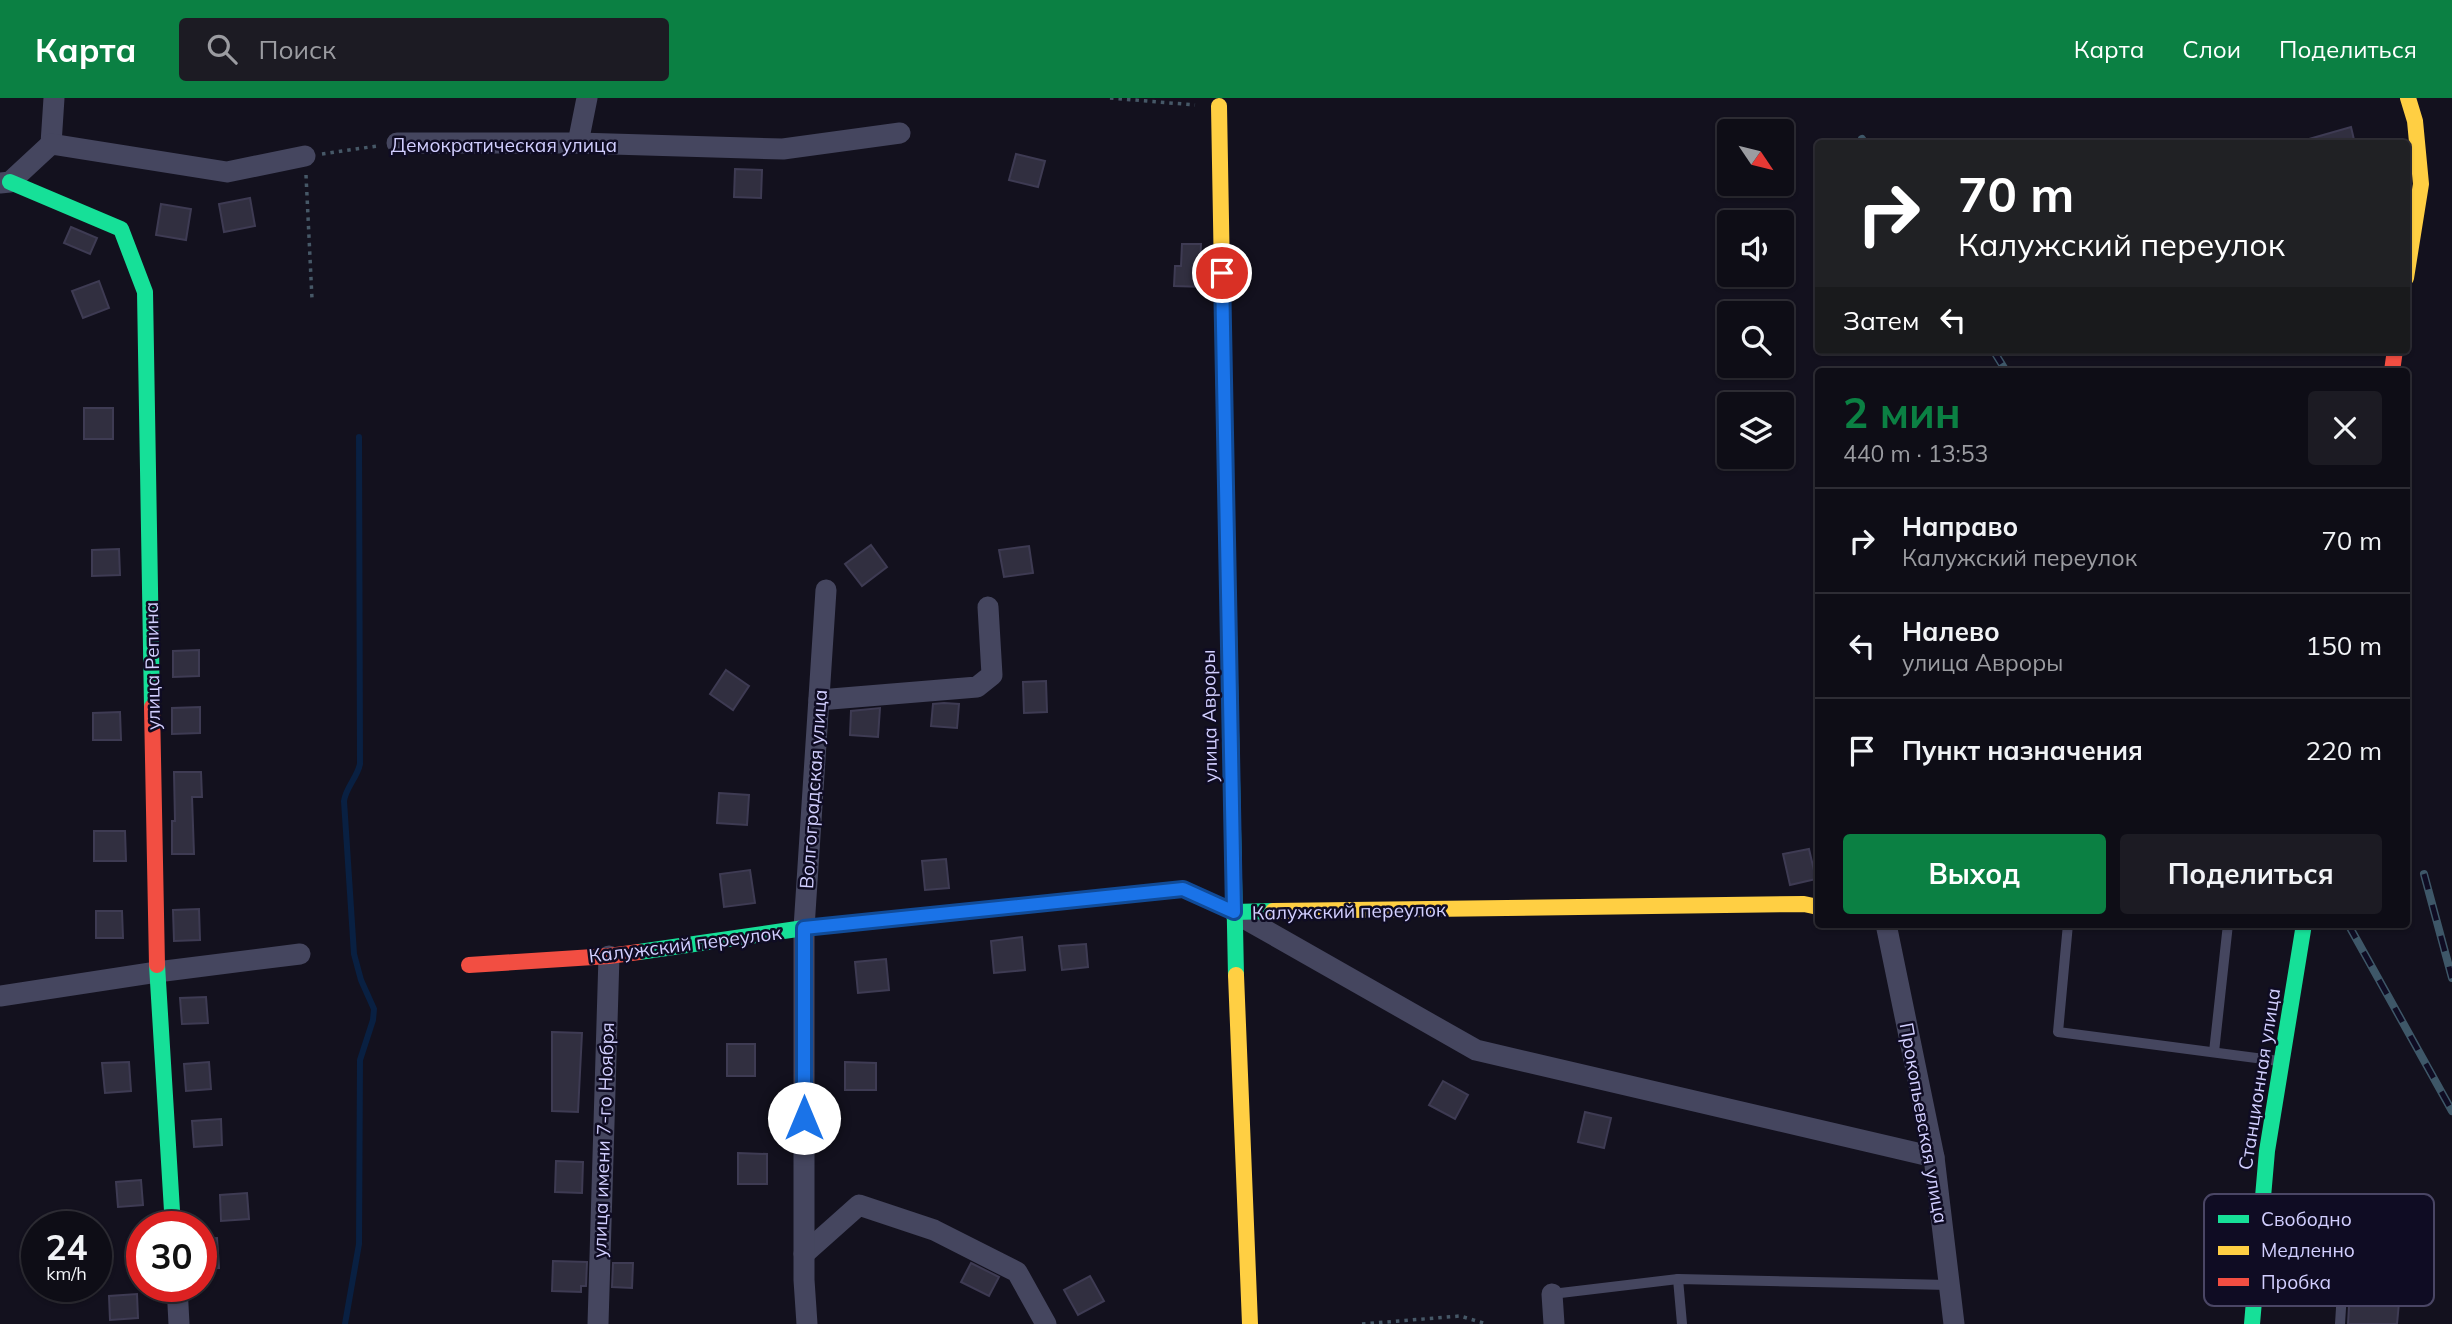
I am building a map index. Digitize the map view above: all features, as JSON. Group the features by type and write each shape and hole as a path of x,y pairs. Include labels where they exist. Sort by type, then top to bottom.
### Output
{"street":[{"path":"5,182 51,144 54,98"},
{"path":"578,143 587,98"},
{"path":"2408,98 2415,121 2421,184 2410,253"},
{"name":"улица Авроры","path":"1219,106 1234,912 1250,1324"},
{"name":"Демократическая улица","path":"397,143 578,143 783,149 900,133"},
{"path":"51,144 227,172 305,156"},
{"name":"улица Репина","path":"5,182 121,229 145,292 157,972 172,1211"},
{"name":"Волгоградская улица","path":"807,1324 804,1254 804,928 826,590"},
{"path":"819,701 977,687 992,675 988,607"},
{"name":"Калужский переулок","path":"469,965 609,956 804,928 1183,889 1234,912 1804,904 1815,906"},
{"path":"1234,912 1476,1050 1934,1157"},
{"name":"Прокопьевская улица","path":"1887,928 1934,1157 1954,1324"},
{"name":"Станционная улица","path":"2263,1194 2267,1151 2303,928"},
{"path":"0,996 300,954"},
{"name":"улица имени 7-го Ноября","path":"598,1324 609,956"},
{"path":"804,1254 859,1205 934,1230 1017,1272 1046,1324"},
{"path":"1552,1294 1554,1324"},
{"path":"178,1302 179,1324"},
{"name":"Станционная улица","path":"2252,1324 2254,1306"}],"lane":[{"path":"2068,928 2058,1032 2282,1061"},
{"path":"2214,1052 2228,928"},
{"path":"1552,1294 1678,1279 1949,1285"},
{"path":"1678,1279 1682,1324"},
{"path":"2340,1324 2341,1306"}],"path":[{"path":"1110,98 1219,106"},
{"name":"Демократическая улица","path":"305,156 397,143"},
{"path":"305,156 312,299"},
{"path":"1362,1324 1460,1316 1487,1324"}],"building":[{"path":"2351,127 2354,140 2309,140"},
{"path":"1016,154 1045,161 1038,187 1009,180"},
{"path":"735,169 762,170 761,198 734,197"},
{"path":"250,198 255,226 224,232 219,204"},
{"path":"161,204 191,209 186,240 156,235"},
{"path":"71,227 97,238 90,254 64,243"},
{"path":"1182,244 1201,244 1200,265 1204,265 1205,287 1174,286 1175,266 1181,266"},
{"path":"99,281 109,308 83,318 72,291"},
{"path":"84,408 113,408 113,439 84,439"},
{"path":"871,545 887,567 862,586 845,564"},
{"path":"1029,546 1033,573 1004,577 999,550"},
{"path":"119,549 120,575 92,576 92,550"},
{"path":"199,650 199,676 173,677 173,651"},
{"path":"726,670 749,686 733,710 710,694"},
{"path":"1046,681 1047,712 1024,713 1023,682"},
{"path":"933,704 959,704 957,728 931,726"},
{"path":"200,707 200,733 172,734 172,708"},
{"path":"880,708 878,737 850,735 851,711"},
{"path":"120,712 121,740 93,740 93,713"},
{"path":"174,772 201,772 202,797 192,797 194,854 172,854 172,821 175,821"},
{"path":"719,793 749,795 747,825 717,823"},
{"path":"94,831 125,831 126,861 94,861"},
{"path":"1809,849 1815,879 1790,885 1783,854"},
{"path":"946,859 949,888 925,890 922,861"},
{"path":"750,870 755,903 724,907 720,874"},
{"path":"199,909 200,940 174,941 173,910"},
{"path":"96,911 122,911 123,938 96,938"},
{"path":"1022,937 1025,970 994,973 991,941"},
{"path":"1086,944 1088,967 1062,970 1059,946"},
{"path":"886,959 889,990 858,993 855,962"},
{"path":"206,997 208,1023 182,1024 180,998"},
{"path":"552,1032 582,1033 578,1112 552,1111"},
{"path":"727,1044 755,1044 755,1076 727,1076"},
{"path":"129,1062 131,1091 105,1093 102,1063"},
{"path":"209,1062 211,1089 186,1091 184,1064"},
{"path":"845,1062 876,1063 876,1090 845,1090"},
{"path":"1443,1081 1468,1095 1455,1119 1429,1105"},
{"path":"1585,1112 1611,1118 1604,1148 1578,1142"},
{"path":"221,1119 222,1145 194,1147 192,1121"},
{"path":"738,1153 767,1154 767,1184 738,1184"},
{"path":"556,1161 583,1162 582,1193 555,1192"},
{"path":"141,1180 143,1205 118,1207 116,1182"},
{"path":"247,1193 249,1219 221,1221 220,1195"},
{"path":"553,1261 587,1262 586,1286 581,1286 581,1292 552,1291"},
{"path":"613,1263 633,1263 632,1288 612,1287"},
{"path":"971,1263 999,1277 989,1296 961,1282"},
{"path":"1090,1276 1104,1301 1078,1315 1064,1290"},
{"path":"126,1295 126,1302 137,1302 138,1318 110,1320 109,1302 112,1302 112,1296"},
{"path":"2349,1306 2399,1306 2397,1324 2348,1324"}],"waterway":[{"path":"345,1324 359,1244 360,1060 374,1009 361,980 354,954 344,801 360,764 359,437"}],"railway":[{"path":"1995,354 2004,368"},
{"path":"2424,874 2452,978"},
{"path":"2350,928 2452,1111"}],"traffic: fast":[{"path":"10,182 121,229 145,292 152,707"},
{"path":"1224,390 1236,975"},
{"path":"639,952 804,928 1183,889 1234,912 1273,911"},
{"path":"2263,1194 2267,1151 2303,928"},
{"path":"157,965 172,1211"},
{"path":"2252,1324 2254,1306"}],"traffic: slow":[{"path":"2408,98 2415,121 2421,184 2410,253"},
{"path":"1219,106 1224,390"},
{"path":"1273,911 1804,904 1815,906"},
{"path":"1236,975 1250,1324"}],"traffic: jam":[{"path":"2392,368 2394,354"},
{"path":"152,707 157,965"},
{"path":"469,965 639,952"}],"route":[{"path":"804,1118 804,928 1183,889 1234,912 1222,273"}]}
